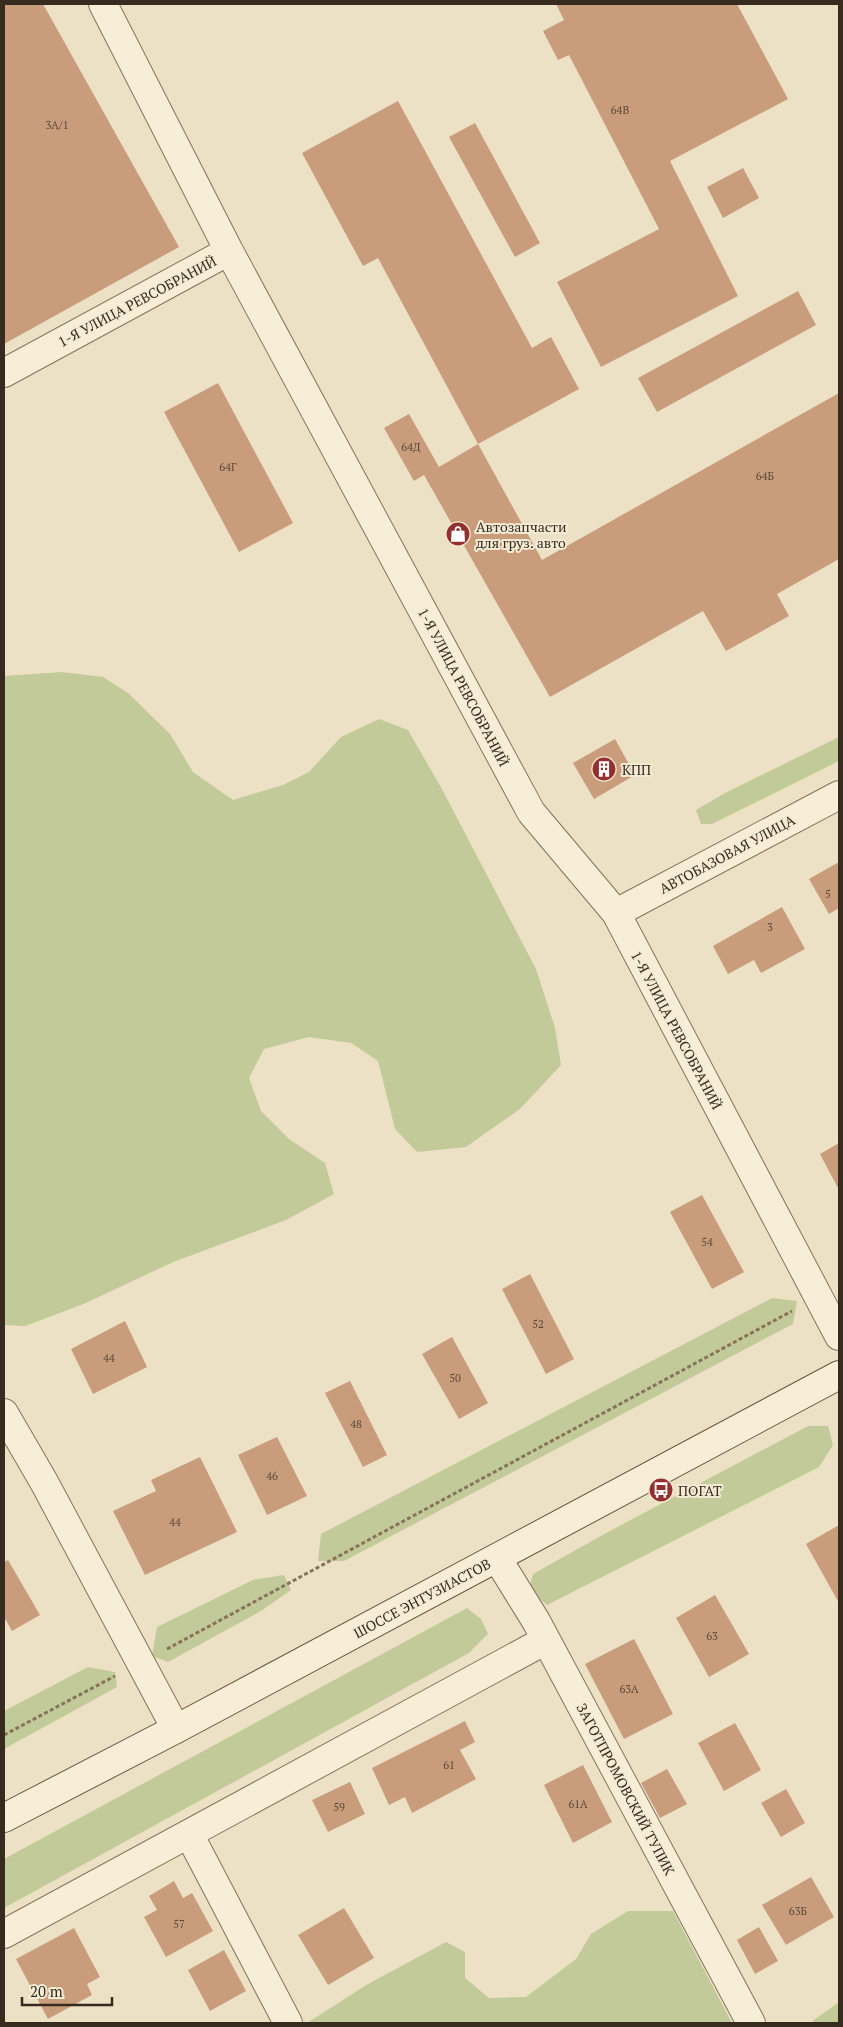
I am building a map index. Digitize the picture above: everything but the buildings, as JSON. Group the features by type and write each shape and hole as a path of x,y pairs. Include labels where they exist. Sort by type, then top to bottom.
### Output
{"street":[{"path":"103,4 229,251"},
{"name":"1-Я УЛИЦА РЕВСОБРАНИЙ","path":"4,373 229,251 532,812 616,913 839,1336"},
{"name":"АВТОБАЗОВАЯ УЛИЦА","path":"616,913 839,795"},
{"name":"ШОССЕ ЭНТУЗИАСТОВ","path":"4,1818 176,1729 839,1375"},
{"path":"4,1413 44,1482 176,1729"},
{"name":"ЗАГОТПРОМОВСКИЙ ТУПИК","path":"497,1558 546,1640 750,2023"},
{"path":"4,1934 546,1640"},
{"path":"189,1834 288,2023"}],"path":[{"path":"4,1735 818,1297"}],"green space":[{"path":"62,672 103,677 128,693 170,734 193,772 233,800 283,785 309,772 341,737 379,719 408,730 443,791 536,969 555,1028 561,1065 520,1109 466,1147 417,1152 395,1129 378,1061 351,1043 309,1037 264,1049 249,1078 261,1111 289,1139 325,1163 334,1194 286,1220 173,1262 86,1303 25,1326 4,1325 4,676"},
{"path":"839,737 839,761 712,824 701,824 696,810 725,793"},
{"path":"772,1298 797,1301 793,1324 344,1561 318,1561 321,1534"},
{"path":"808,1426 828,1426 833,1445 819,1467 547,1605 529,1589 533,1574"},
{"path":"284,1575 291,1590 261,1611 168,1662 152,1656 157,1627 253,1580"},
{"path":"467,1608 481,1619 488,1634 469,1653 4,1908 4,1859"},
{"path":"88,1667 115,1672 117,1687 4,1749 4,1711"},
{"path":"628,1911 673,1911 732,2023 307,2023 368,1984 446,1942 465,1952 465,1978 489,1998 526,1997 576,1959 591,1934"},
{"path":"839,2002 839,2023 812,2023 814,2020"}],"place":[{"name":"Автозапчасти для груз. авто","path":"458,534"},
{"name":"КПП","path":"604,769"},
{"name":"ПОГАТ","path":"661,1490"}]}
